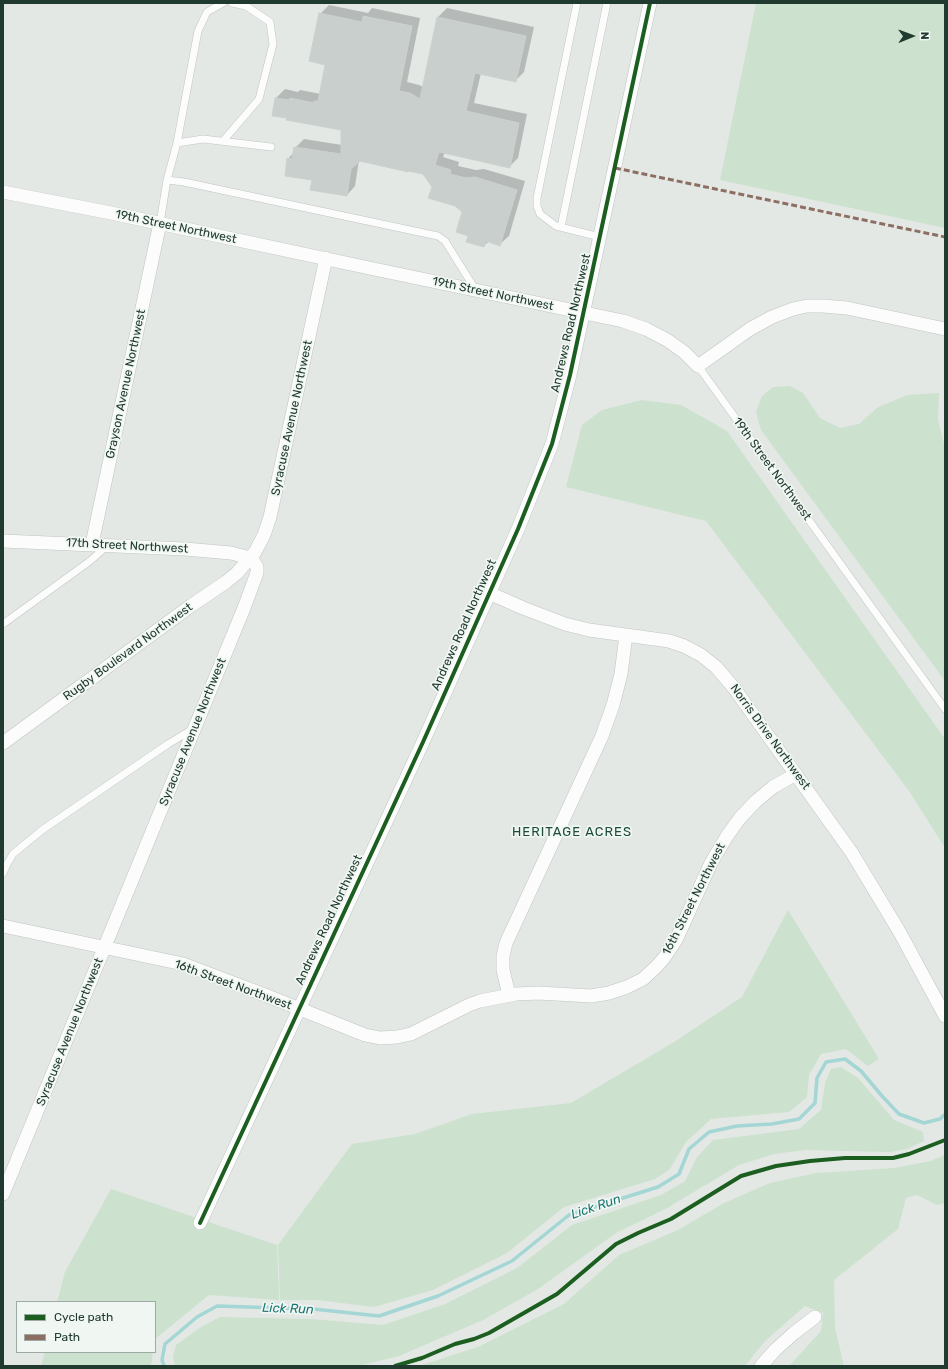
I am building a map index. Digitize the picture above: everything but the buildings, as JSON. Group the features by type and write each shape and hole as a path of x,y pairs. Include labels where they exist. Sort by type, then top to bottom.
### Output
{"street":[{"name":"Andrews Road Northwest","path":"200,1223 423,742 518,530 552,444 570,375 584,312 650,3"},
{"name":"19th Street Northwest","path":"3,192 160,223 624,321 646,329 672,344 684,352 698,366"},
{"name":"Grayson Avenue Northwest","path":"92,544 160,223"},
{"name":"Syracuse Avenue Northwest","path":"3,1194 244,608 257,572 257,567 250,558 264,535 270,516 326,258"},
{"path":"698,366 750,329 766,320 792,309 807,306 847,308 945,329"},
{"name":"17th Street Northwest","path":"3,541 92,544 211,551 231,553 250,558"},
{"name":"Rugby Boulevard Northwest","path":"3,743 192,605 226,582 238,573 250,558"},
{"name":"Norris Drive Northwest","path":"489,594 565,624 589,630 669,641 684,646 701,655 716,667 734,688 856,860 899,931 945,1016"},
{"path":"509,995 503,970 503,956 506,943 602,736 613,706 621,674 626,635"},
{"name":"16th Street Northwest","path":"3,926 183,964 365,1035 380,1038 397,1037 412,1034 469,1005 509,995 538,993 591,996 621,989 643,978 664,958 676,940 711,864 727,836 740,818 755,802 773,787 796,774"},
{"path":"761,1366 794,1332 815,1316"}],"lane":[{"path":"160,223 167,180 177,143 198,31 207,12 223,3"},
{"path":"223,141 259,99 273,44 270,22 246,6 232,3"},
{"path":"577,3 537,198 540,214 556,226 600,237"},
{"path":"561,227 607,3"},
{"path":"177,143 203,139 271,147"},
{"path":"167,180 184,182 438,236 445,241 476,290"},
{"name":"19th Street Northwest","path":"698,366 945,710"},
{"path":"3,624 90,561 108,545"},
{"path":"3,872 13,854 42,830 168,744 194,728"}],"path":[{"path":"397,1366 404,1364"}],"green space":[{"path":"756,3 945,3 945,228 720,180"},
{"path":"790,386 803,393 820,418 840,428 859,424 878,407 908,395 939,393 938,420 945,447 945,681 761,430 756,412 762,396 773,387"},
{"path":"642,400 681,405 727,431 945,739 945,848 909,791 706,521 566,487 582,425 602,410"},
{"path":"788,910 879,1059 868,1066 846,1049 821,1054 809,1075 807,1097 789,1112 711,1119 686,1142 670,1169 655,1179 564,1207 507,1253 433,1290 374,1307 317,1300 280,1300 278,1245 352,1144 415,1134 472,1114 571,1103 674,1042 742,997"},
{"path":"841,1067 858,1078 894,1120 923,1132 924,1141 907,1149 890,1152 805,1150 774,1154 739,1165 667,1208 616,1233 538,1289 483,1320 399,1356 359,1366 175,1366 173,1357 176,1345 201,1327 220,1317 310,1319 383,1325 445,1304 517,1268 572,1225 661,1195 685,1181 697,1157 713,1140 799,1129 821,1110 825,1083 831,1069"},
{"path":"945,1155 945,1203 937,1205 917,1195 906,1198 898,1229 834,1280 835,1328 844,1366 789,1366 821,1331 823,1313 805,1306 765,1341 745,1366 419,1366 478,1347 564,1304 619,1255 678,1230 724,1203 770,1183 816,1173 894,1168 931,1161"},
{"path":"111,1189 277,1245 279,1300 209,1295 156,1338 156,1301 57,1301 65,1272"},
{"path":"45,1353 153,1353 151,1366 41,1366"}],"waterway":[{"name":"Lick Run","path":"164,1366 162,1360 165,1344 197,1317 217,1306 313,1309 379,1316 438,1296 512,1261 569,1215 658,1187 679,1174 689,1149 709,1132 737,1126 772,1124 799,1119 815,1103 817,1078 826,1062 845,1059 861,1071 899,1114 924,1123 940,1119 945,1114"}],"marked path":[{"path":"615,168 945,237"}],"cycle path":[{"path":"200,1223 423,742 518,529 552,444 570,375 650,3"},
{"path":"395,1366 422,1358 455,1344 489,1333 557,1294 616,1244 671,1219 741,1176 776,1166 810,1161 845,1158 893,1158 909,1154 945,1140"}],"district":[{"name":"HERITAGE ACRES","path":"572,832"}]}
